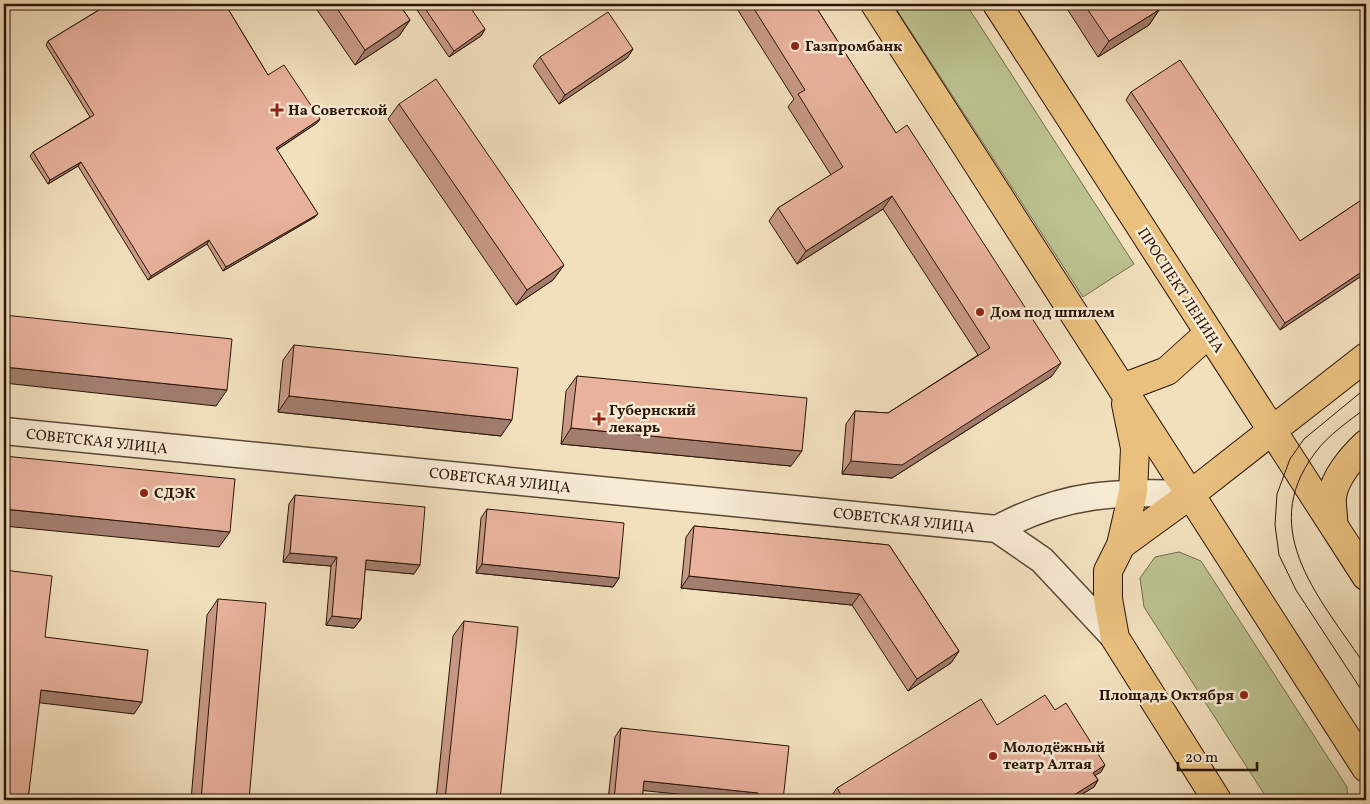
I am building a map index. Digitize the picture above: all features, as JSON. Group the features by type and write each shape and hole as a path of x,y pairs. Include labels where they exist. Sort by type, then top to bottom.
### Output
{"main road":[{"path":"875,4 1366,768"},
{"name":"ПРОСПЕКТ ЛЕНИНА","path":"997,4 1366,576"},
{"path":"1122,388 1167,371 1209,333"},
{"path":"1121,545 1191,494 1366,357"},
{"path":"1122,388 1135,448 1133,492 1121,545 1108,571 1108,599 1115,638 1217,800"},
{"path":"1333,524 1332,496 1337,482 1356,453 1366,444"}],"street":[{"name":"СОВЕТСКАЯ УЛИЦА","path":"4,431 997,529"},
{"path":"1115,638 1042,560 997,529 1028,512 1077,498 1133,492 1191,494"}],"green space":[{"path":"893,4 966,4 1134,264 1083,297"},
{"path":"1179,552 1201,561 1347,787 1348,800 1268,800 1144,607 1140,578 1155,557"}],"building":[{"path":"109,4 225,4 268,75 284,65 320,119 276,148 318,214 226,267 209,240 151,276 81,162 50,180 33,152 94,115 48,41"},
{"path":"334,4 399,4 410,20 365,50"},
{"path":"422,4 468,4 485,29 454,51"},
{"path":"751,4 814,4 896,133 907,125 1061,363 902,465 851,461 855,411 888,413 990,348 892,196 806,251 778,208 843,167 798,94 805,90"},
{"path":"1084,4 1155,4 1159,10 1109,41"},
{"path":"608,12 633,49 565,95 540,57"},
{"path":"1180,60 1300,241 1366,197 1366,269 1285,323 1131,92"},
{"path":"436,79 564,265 527,290 399,104"},
{"path":"4,315 232,339 227,390 4,367"},
{"path":"294,345 518,368 512,420 289,396"},
{"path":"577,376 807,398 802,451 571,428"},
{"path":"4,456 235,479 230,532 4,509"},
{"path":"295,495 425,507 420,565 366,560 361,619 332,616 337,557 290,553"},
{"path":"487,509 624,523 619,578 482,564"},
{"path":"694,526 889,545 959,651 917,679 860,594 689,576"},
{"path":"4,570 52,576 45,637 148,650 142,702 41,690 28,800 4,800"},
{"path":"218,599 266,603 249,800 201,800"},
{"path":"464,621 518,627 500,800 445,800"},
{"name":"Молодёжный театр Алтая","path":"1045,695 1055,710 1066,703 1105,765 1093,773 1098,780 1066,800 844,800 837,788 981,699 997,725"},
{"path":"621,728 789,746 783,800 758,800 758,793 644,781 642,800 614,800"}],"tram line":[{"path":"1366,388 1304,439 1290,459 1277,494 1275,525 1279,555 1296,590 1366,697"},
{"path":"1366,408 1332,434 1320,446 1298,482 1292,510 1293,538 1302,565 1331,617 1366,667"}],"place":[{"name":"Газпромбанк","path":"795,46"},
{"name":"На Советской","path":"277,110"},
{"name":"Дом под шпилем","path":"980,312"},
{"name":"Губернский лекарь","path":"599,419"},
{"name":"СДЭК","path":"144,493"},
{"name":"Площадь Октября","path":"1244,695"},
{"name":"Молодёжный театр Алтая","path":"993,756"}]}
